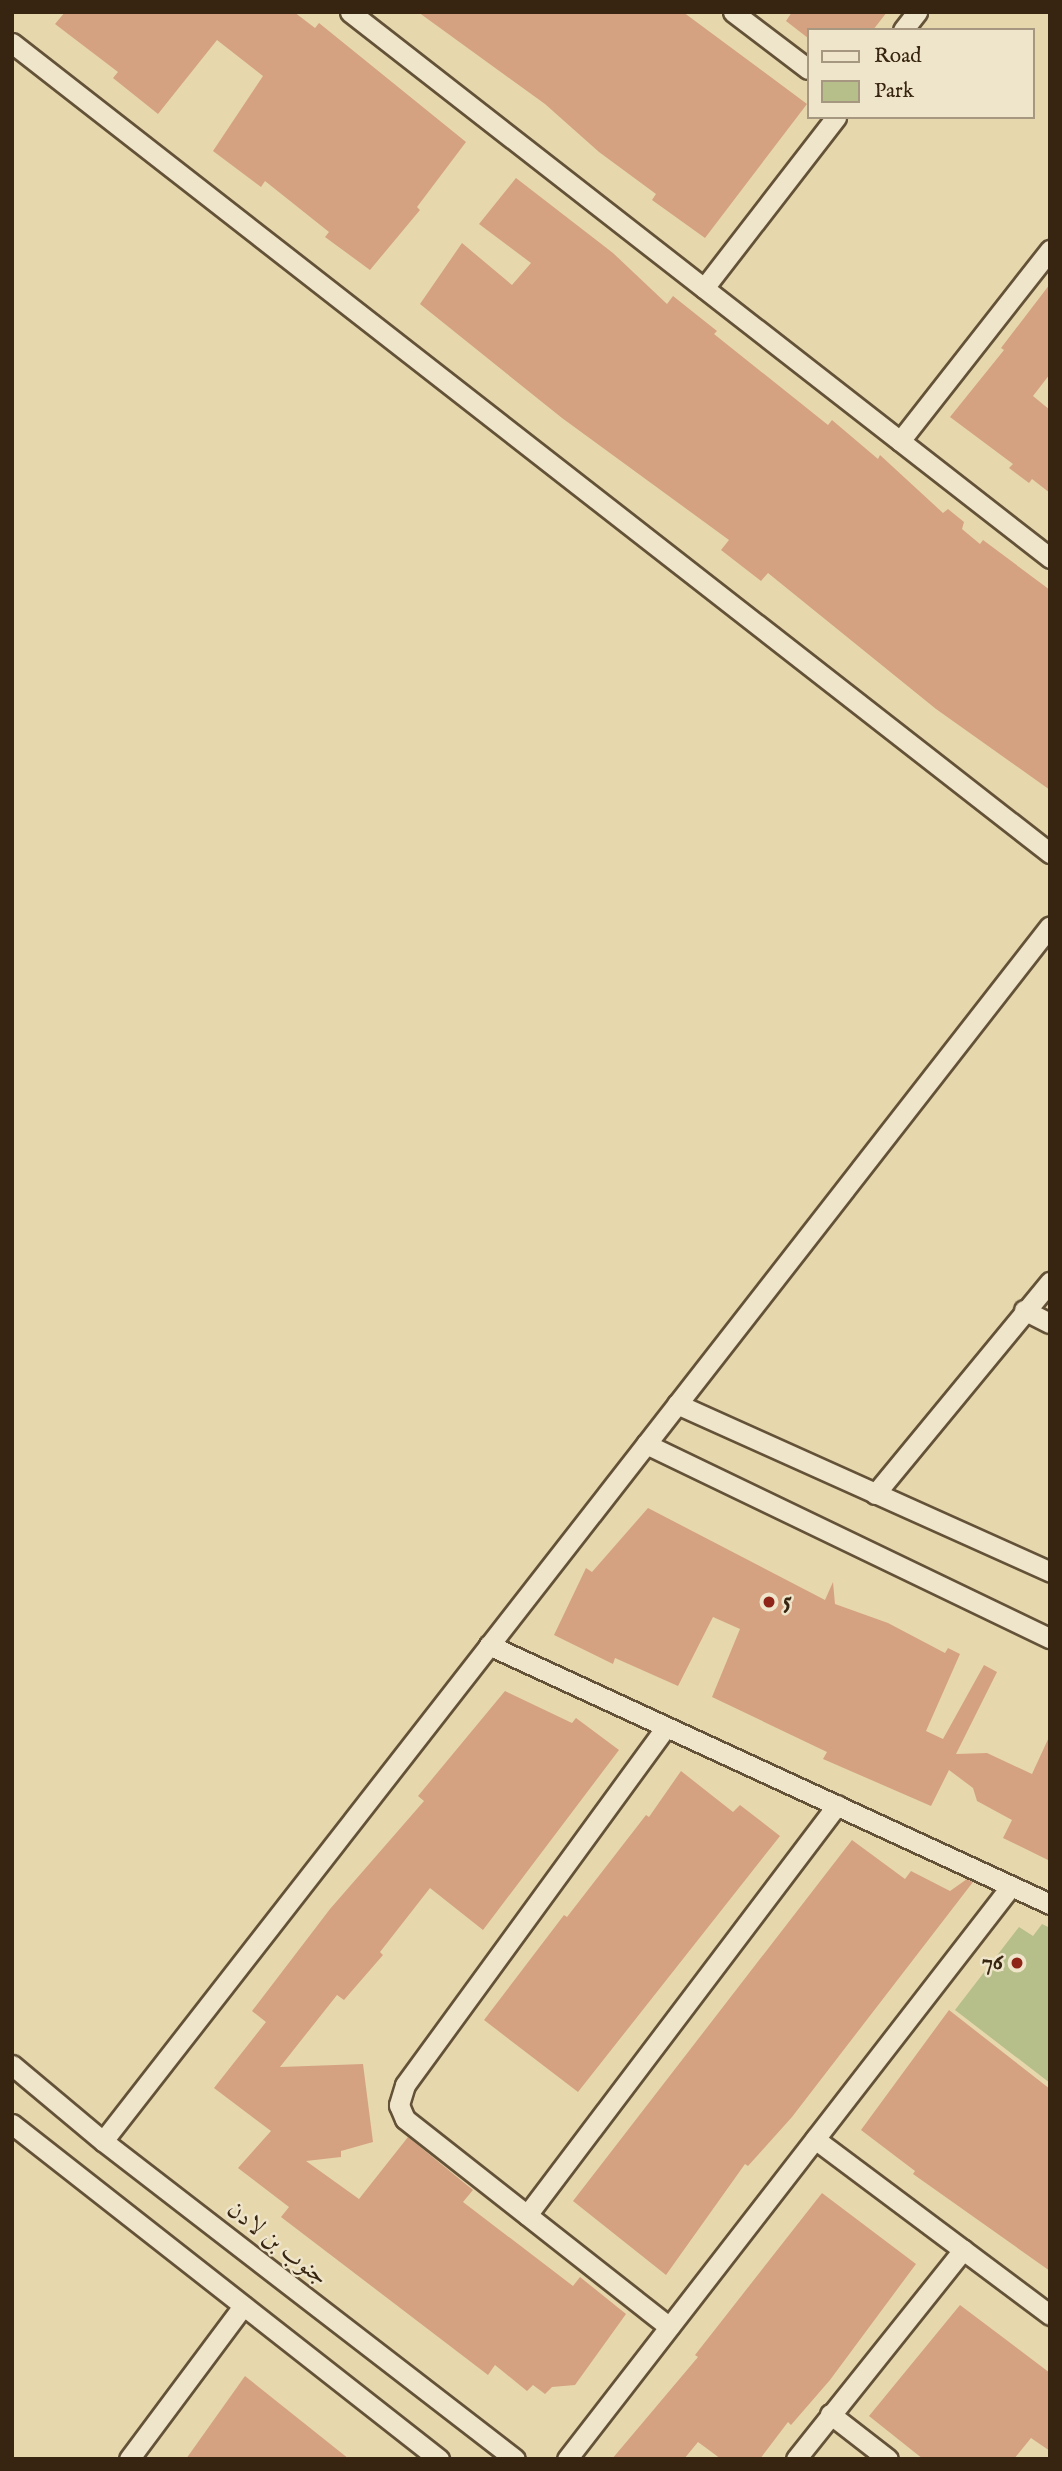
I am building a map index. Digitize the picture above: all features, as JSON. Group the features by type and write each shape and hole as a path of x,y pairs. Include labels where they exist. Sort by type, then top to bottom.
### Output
{"street":[{"path":"350,12 1050,558"},
{"path":"733,12 806,67"},
{"path":"905,28 917,12"},
{"path":"12,43 1050,853"},
{"path":"704,288 834,119"},
{"path":"900,441 1050,250"},
{"path":"103,2141 1050,926"},
{"path":"875,1494 1024,1310 1050,1282"},
{"path":"1024,1310 1050,1322"},
{"path":"677,1404 1050,1572"},
{"path":"646,1444 1050,1638"},
{"path":"489,1645 1050,1904"},
{"path":"666,1727 405,2085 399,2105 405,2119 669,2327"},
{"path":"527,2215 837,1805"},
{"path":"567,2459 1011,1886"},
{"name":"جنوب بن لادن","path":"12,2065 103,2141 515,2459"},
{"path":"12,2124 243,2306 414,2451 439,2459"},
{"path":"815,2139 1050,2315"},
{"path":"796,2459 963,2250"},
{"path":"129,2459 243,2306"},
{"path":"830,2414 888,2459"}],"green space":[{"name":"76","path":"1042,1924 1050,1928 1050,2083 955,2010 1019,1927 1033,1936"}],"building":[{"path":"65,12 294,12 315,28 319,23 466,142 417,207 420,210 370,270 325,237 329,232 265,181 261,187 213,151 263,76 217,40 158,114 113,78 118,72 55,24"},
{"path":"418,12 683,12 806,105 705,238 652,200 656,194 599,152 545,104"},
{"path":"792,12 887,12 875,28 806,28 806,36 786,21"},
{"path":"516,178 613,253 667,304 673,296 717,331 714,334 828,425 832,420 878,459 880,455 943,513 948,509 964,522 962,529 980,544 983,540 1050,590 1050,790 936,709 768,573 761,581 721,550 729,540 562,418 420,304 462,243 512,285 531,263 479,224"},
{"path":"1050,284 1050,374 1033,396 1050,410 1050,493 1032,479 1029,483 1009,468 1013,464 950,417 1004,350 1001,348"},
{"path":"648,1508 825,1600 833,1582 835,1604 888,1623 945,1653 948,1648 960,1654 926,1731 943,1739 984,1665 997,1672 956,1754 987,1753 1032,1774 1050,1735 1050,1861 1003,1838 1012,1820 977,1801 973,1788 949,1770 931,1806 823,1759 827,1752 712,1697 740,1629 713,1617 678,1686 615,1658 613,1664 554,1635 586,1568 592,1572"},
{"path":"505,1691 572,1723 576,1718 619,1750 483,1930 430,1888 380,1952 383,1955 344,2000 337,1995 280,2067 363,2064 373,2142 341,2151 341,2157 306,2161 359,2199 408,2137 473,2190 463,2202 573,2286 580,2277 626,2314 575,2385 552,2387 545,2394 533,2385 527,2391 495,2365 488,2375 281,2217 289,2207 238,2168 271,2131 214,2088 266,2022 252,2011 330,1909 424,1801 418,1796"},
{"path":"681,1771 733,1812 740,1805 780,1836 578,2092 484,2020 564,1915 567,1917 646,1815 649,1817"},
{"path":"852,1840 905,1879 911,1871 950,1891 967,1879 973,1882 792,2117 748,2166 745,2164 666,2275 573,2201"},
{"path":"949,2010 1050,2089 1050,2271 913,2174 915,2171 861,2130"},
{"path":"822,2193 916,2264 830,2380 791,2425 788,2422 760,2459 721,2459 698,2442 684,2459 612,2459 698,2357 695,2355"},
{"path":"960,2305 1050,2373 1050,2451 1031,2438 1014,2459 923,2459 869,2416"},
{"path":"245,2376 349,2459 186,2459"}],"place":[{"name":"5","path":"769,1602"},
{"name":"76","path":"1017,1963"}]}
